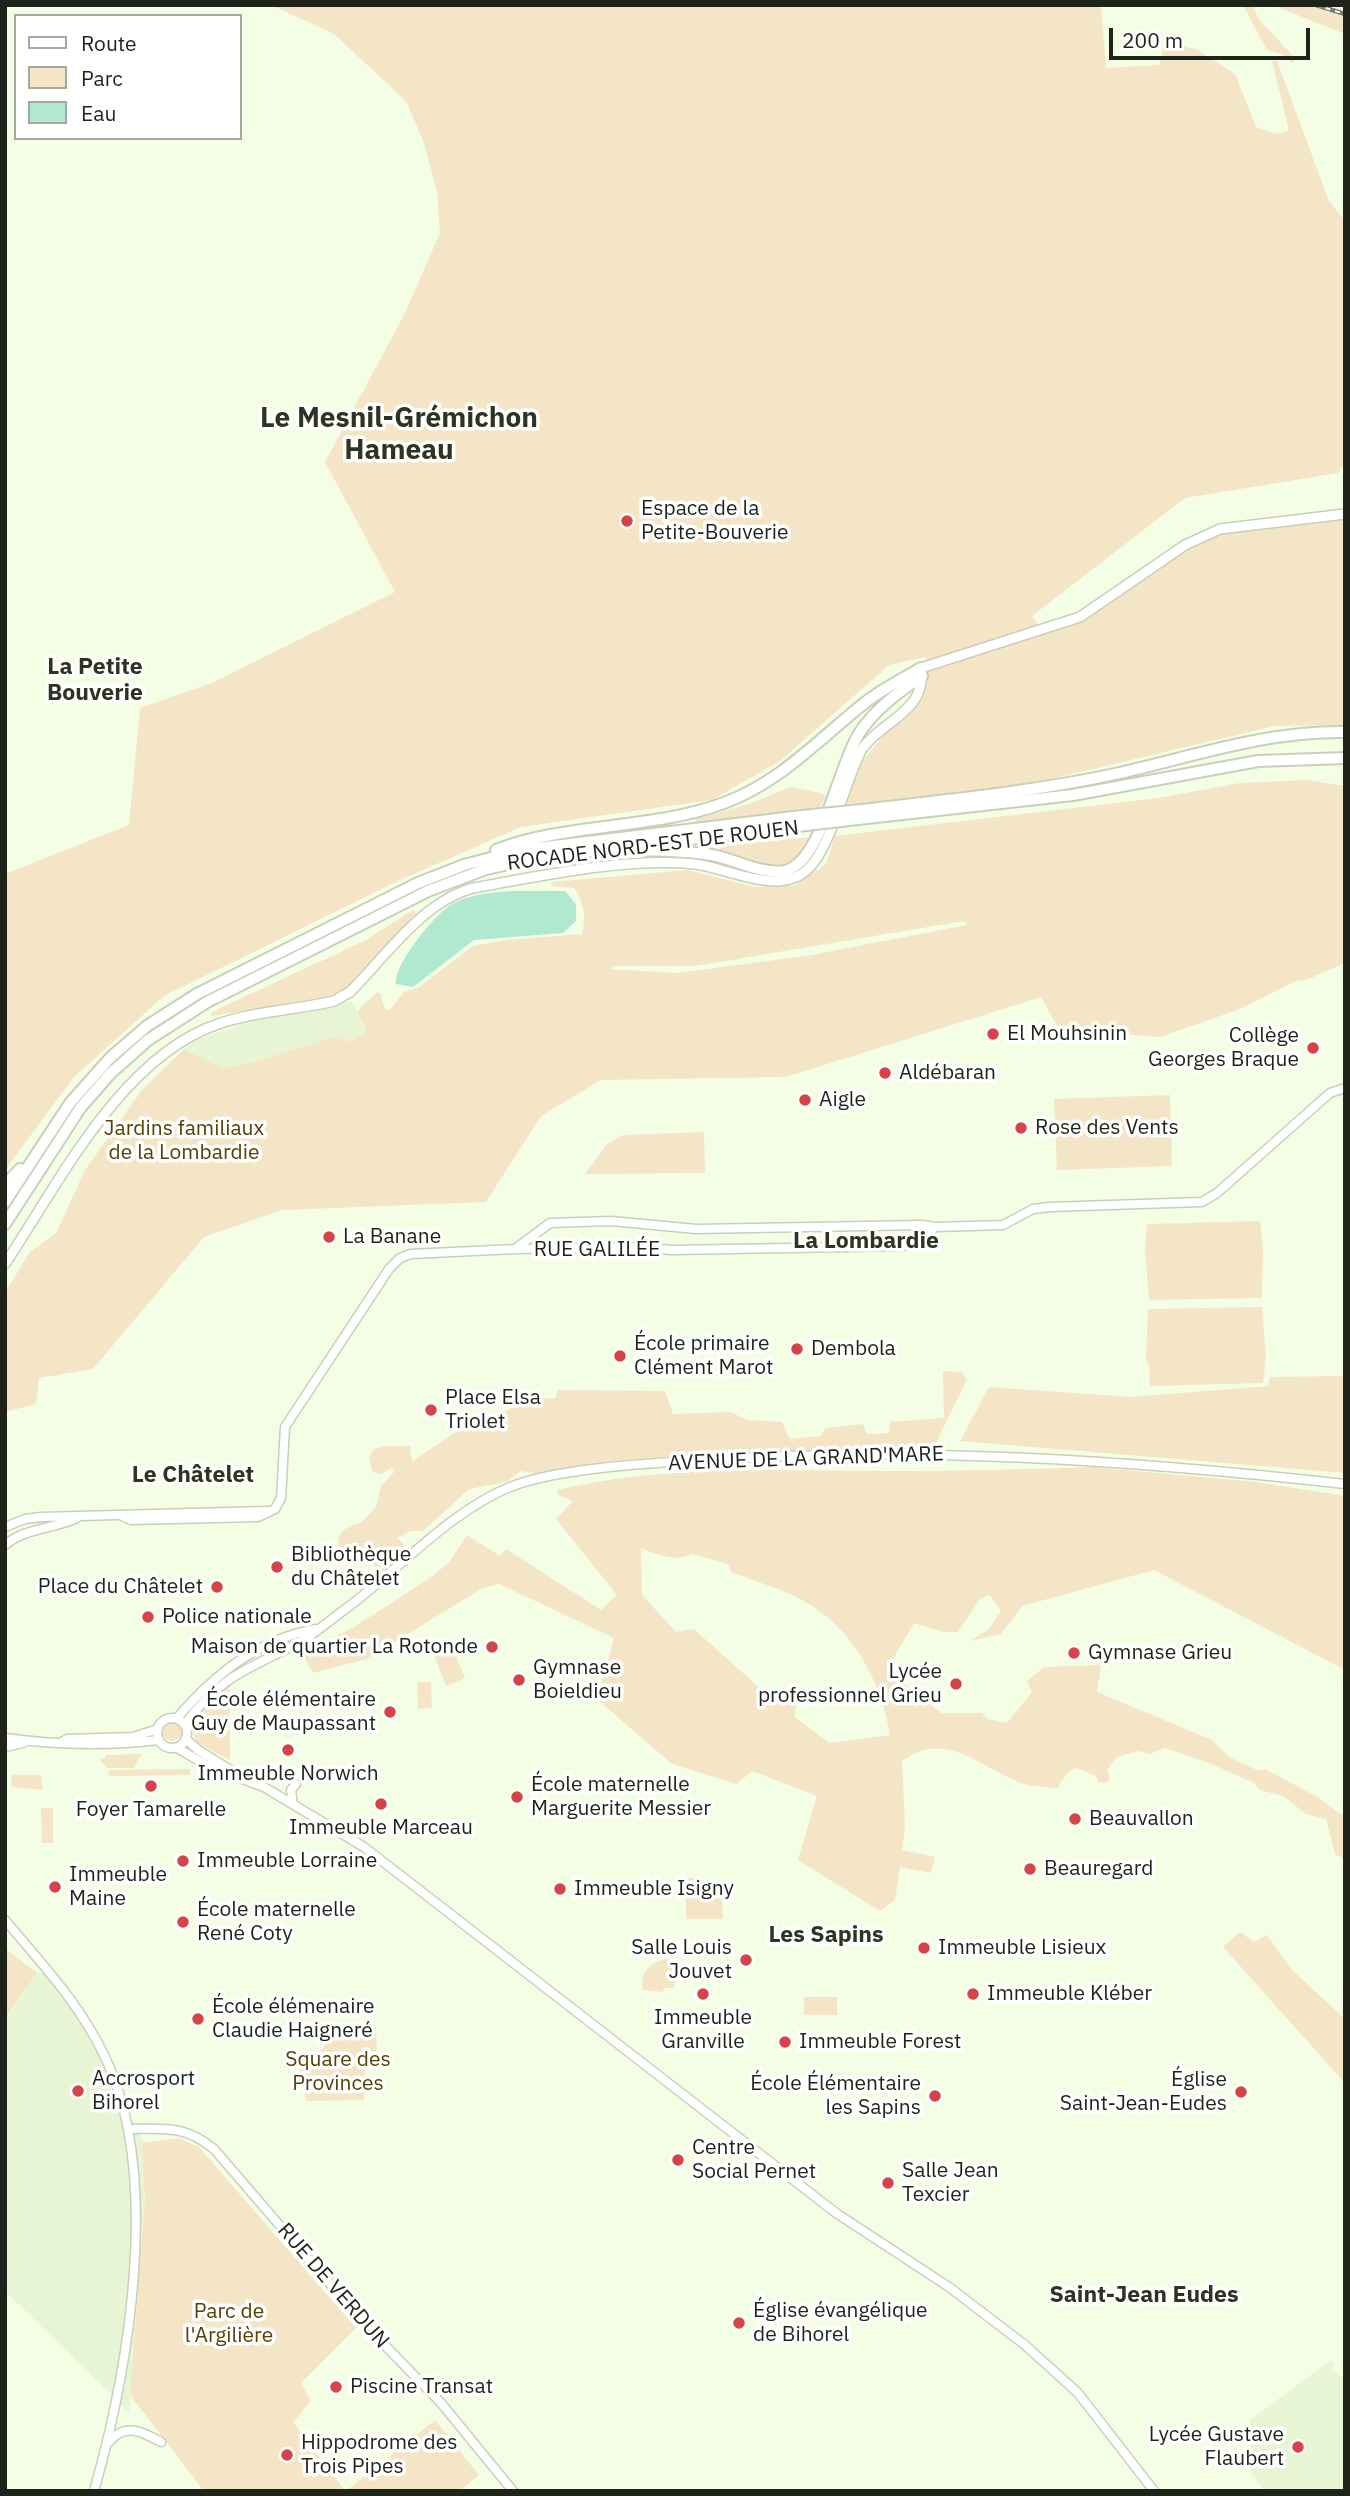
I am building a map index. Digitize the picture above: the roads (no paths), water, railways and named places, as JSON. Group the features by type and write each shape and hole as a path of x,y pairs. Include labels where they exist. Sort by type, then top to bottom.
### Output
{"highway":[{"path":"611,848 711,855 772,871 785,871 797,865 814,845 842,766 862,729 881,706 922,672"},
{"path":"464,864 511,844 562,832 690,813 749,793 797,762 864,703 922,672"},
{"name":"ROCADE NORD-EST DE ROUEN","path":"860,815 1115,774 1256,738 1345,732"},
{"name":"ROCADE NORD-EST DE ROUEN","path":"5,1202 71,1102 100,1069 136,1035 173,1009 418,883 464,864 547,846 1073,795 1258,761 1345,758"},
{"name":"ROCADE NORD-EST DE ROUEN","path":"5,1224 61,1136 96,1090 130,1055 187,1013 446,882 513,862 800,821"},
{"path":"5,1185 38,1149"}],"main road":[{"path":"5,1264 122,1091 158,1058 218,1024 334,1001 349,992 430,910 460,891 646,863 697,864 775,881 803,873 820,855 862,749 882,726 912,707 922,672 954,658 1045,629 1097,607 1185,545 1206,534 1235,526 1345,514"}],"street":[{"name":"RUE GALILÉE","path":"514,1249 550,1223 611,1221 696,1230 922,1224 934,1227 1008,1223 1039,1208 1202,1202 1217,1194 1330,1093 1345,1088"},
{"name":"RUE GALILÉE","path":"514,1249 642,1247 671,1250 904,1246 916,1243 934,1227"},
{"path":"5,1527 33,1518 124,1517 131,1520 258,1517 271,1511 279,1504 282,1493 285,1427 394,1263 411,1254 514,1249"},
{"name":"AVENUE DE LA GRAND'MARE","path":"185,1724 203,1700 224,1682 251,1664 303,1641 468,1510 510,1487 557,1476 647,1464 735,1458 947,1454 1156,1466 1345,1484"},
{"path":"5,1545 21,1535 63,1525 78,1518"},
{"name":"AVENUE DE LA GRAND'MARE","path":"177,1718 208,1682 225,1668 280,1641 316,1629"},
{"path":"62,1742 66,1739 133,1737 158,1729 166,1719 177,1718 185,1724 186,1739 198,1750 245,1779"},
{"path":"158,1729 159,1740 166,1747 177,1748 210,1766 264,1787 364,1847 827,2206 949,2287 1025,2345 1078,2393 1154,2491"},
{"path":"5,1738 23,1743"},
{"path":"177,1748 186,1739"},
{"path":"5,1747 23,1743 118,1744 159,1740"},
{"path":"293,1804 291,1790 296,1784"},
{"path":"5,1920 63,1987 92,2032 107,2060 128,2129 135,2194 133,2258 123,2356 107,2445 94,2491"},
{"name":"RUE DE VERDUN","path":"128,2129 178,2129 199,2137 214,2149 368,2328 442,2403 513,2491"},
{"path":"107,2445 118,2433 129,2430 139,2430 161,2442"}],"water":[{"path":"565,891 576,904 576,921 563,933 474,940 413,987 396,984 397,975 408,953 444,910 452,904 480,894"}],"railway":[{"path":"1316,5 1345,14"}],"place":[{"name":"Espace de la Petite-Bouverie","path":"627,521"},
{"name":"El Mouhsinin","path":"993,1034"},
{"name":"Collège Georges Braque","path":"1313,1048"},
{"name":"Aldébaran","path":"885,1073"},
{"name":"Aigle","path":"805,1100"},
{"name":"Rose des Vents","path":"1021,1128"},
{"name":"La Banane","path":"329,1237"},
{"name":"Dembola","path":"797,1349"},
{"name":"École primaire Clément Marot","path":"620,1356"},
{"name":"Place Elsa Triolet","path":"431,1410"},
{"name":"Bibliothèque du Châtelet","path":"277,1567"},
{"name":"Place du Châtelet","path":"217,1587"},
{"name":"Police nationale","path":"148,1617"},
{"name":"Maison de quartier La Rotonde","path":"492,1647"},
{"name":"Gymnase Grieu","path":"1074,1653"},
{"name":"Gymnase Boieldieu","path":"519,1680"},
{"name":"Lycée professionnel Grieu","path":"956,1684"},
{"name":"École élémentaire Guy de Maupassant","path":"390,1712"},
{"name":"Immeuble Norwich","path":"288,1750"},
{"name":"Foyer Tamarelle","path":"151,1786"},
{"name":"École maternelle Marguerite Messier","path":"517,1797"},
{"name":"Immeuble Marceau","path":"381,1804"},
{"name":"Beauvallon","path":"1075,1819"},
{"name":"Immeuble Lorraine","path":"183,1861"},
{"name":"Beauregard","path":"1030,1869"},
{"name":"Immeuble Maine","path":"55,1887"},
{"name":"Immeuble Isigny","path":"560,1889"},
{"name":"École maternelle René Coty","path":"183,1922"},
{"name":"Immeuble Lisieux","path":"924,1948"},
{"name":"Salle Louis Jouvet","path":"746,1960"},
{"name":"Immeuble Granville","path":"703,1994"},
{"name":"Immeuble Kléber","path":"973,1994"},
{"name":"École élémenaire Claudie Haigneré","path":"198,2019"},
{"name":"Immeuble Forest","path":"785,2042"},
{"name":"Accrosport Bihorel","path":"78,2091"},
{"name":"Église Saint-Jean-Eudes","path":"1241,2092"},
{"name":"École Élémentaire les Sapins","path":"935,2096"},
{"name":"Centre Social Pernet","path":"678,2160"},
{"name":"Salle Jean Texcier","path":"888,2183"},
{"name":"Église évangélique de Bihorel","path":"739,2323"},
{"name":"Piscine Transat","path":"336,2387"},
{"name":"Lycée Gustave Flaubert","path":"1298,2447"},
{"name":"Hippodrome des Trois Pipes","path":"287,2455"}],"district":[{"name":"Le Mesnil-Grémichon Hameau","path":"399,435"},
{"name":"La Petite Bouverie","path":"95,680"},
{"name":"La Lombardie","path":"866,1241"},
{"name":"Le Châtelet","path":"193,1475"},
{"name":"Les Sapins","path":"826,1935"},
{"name":"Saint-Jean Eudes","path":"1144,2295"}],"park label":[{"name":"Jardins familiaux de la Lombardie","path":"184,1141"},
{"name":"Square des Provinces","path":"338,2072"},
{"name":"Parc de l'Argilière","path":"229,2324"}]}
